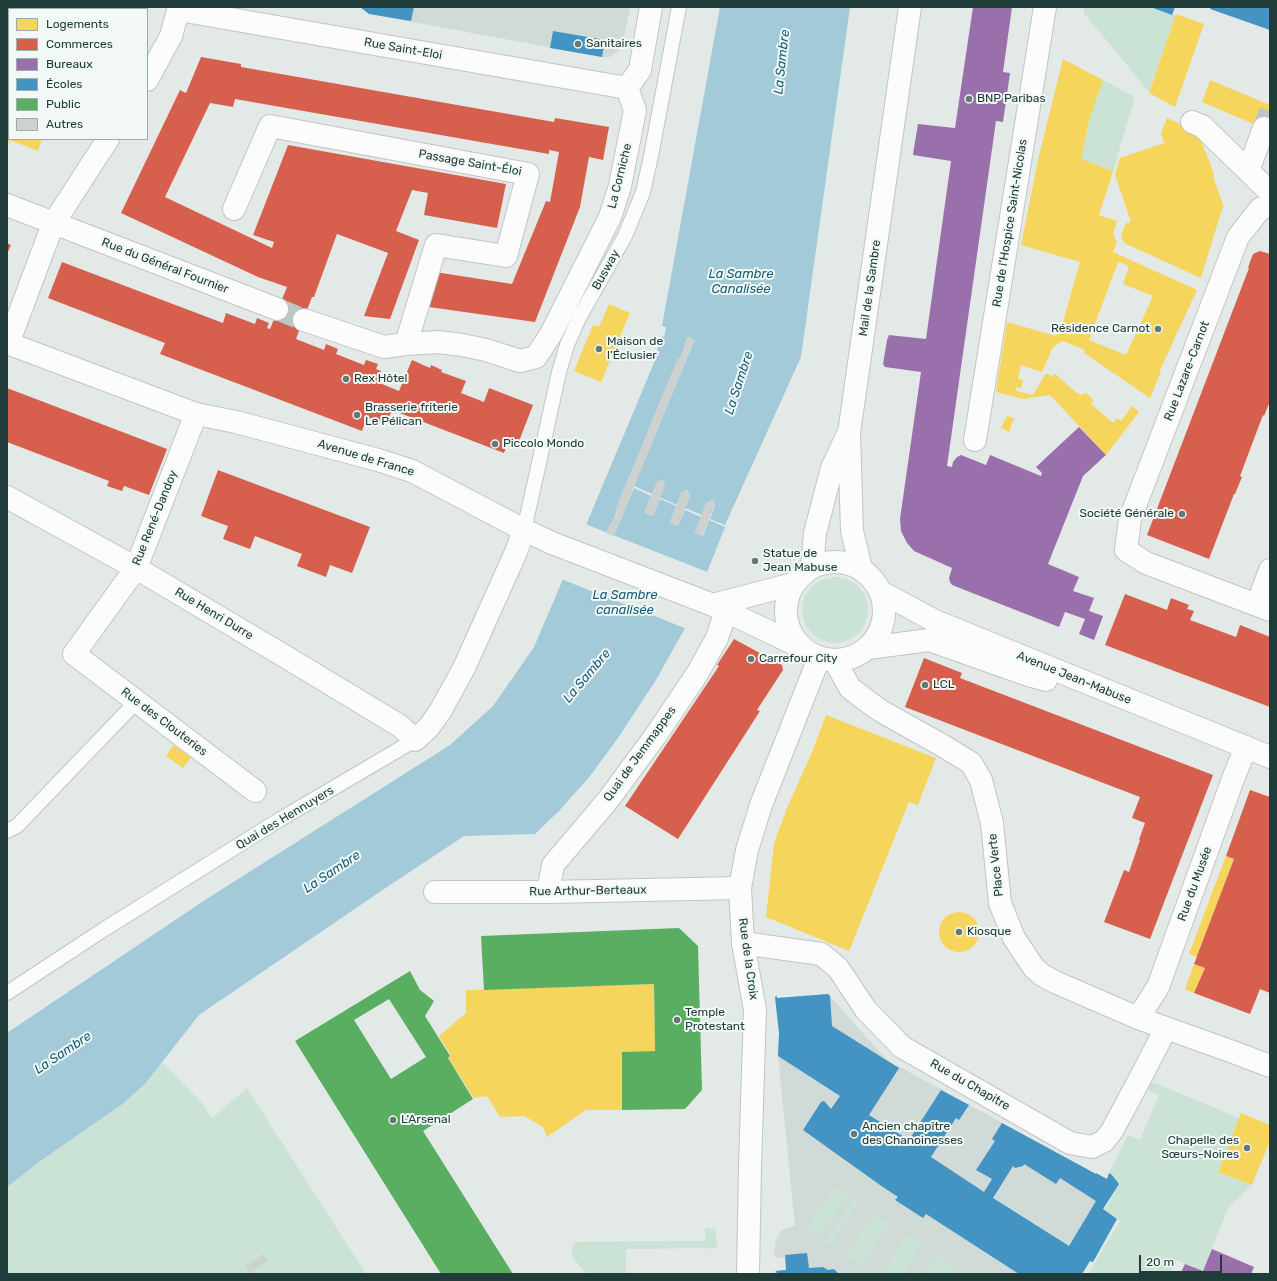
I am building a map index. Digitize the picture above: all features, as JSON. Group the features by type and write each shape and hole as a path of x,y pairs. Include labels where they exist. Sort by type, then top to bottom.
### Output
{"street":[{"path":"627,88 640,70 651,7"},
{"name":"Mail de la Sambre","path":"861,568 852,531 849,433 910,7"},
{"name":"Rue de l'Hospice Saint-Nicolas","path":"975,440 1045,7"},
{"path":"148,78 171,36 179,8"},
{"name":"Rue Saint-Eloi","path":"179,8 627,88"},
{"name":"La Corniche","path":"406,344 438,342 462,345 486,350 520,361 536,357 551,334 606,224 620,186 635,110 627,88"},
{"path":"1192,122 1202,126 1270,192"},
{"name":"Passage Saint-Éloi","path":"234,209 270,126 528,174 506,256 436,245 406,344"},
{"path":"1248,171 1264,128"},
{"path":"8,343 53,224 107,140"},
{"name":"Rue du Général Fournier","path":"7,205 53,224 278,309"},
{"name":"Rue Lazare-Carnot","path":"1264,607 1146,563 1126,550 1130,519 1238,237 1260,209 1270,205"},
{"path":"304,320 384,347 406,344"},
{"name":"Avenue de France","path":"8,343 196,414 243,424 378,460 412,471 524,530 715,606 801,647"},
{"name":"Rue René-Dandoy","path":"74,654 136,568 196,414"},
{"path":"812,567 815,533 832,468 849,433"},
{"name":"Rue Henri Durre","path":"7,497 136,568 366,705 400,726 415,740"},
{"name":"Quai des Hennuyers","path":"415,740 429,728 441,710 464,668 516,552 524,530"},
{"path":"828,561 845,562 861,568 873,579 882,592 885,607 883,622 878,637 868,648 858,655 847,659 827,660 809,653 801,647 791,633 786,617 787,600 793,584 802,574 812,567 828,561"},
{"path":"1264,607 1270,570"},
{"path":"715,606 793,584"},
{"name":"Avenue Jean-Mabuse","path":"882,592 935,622 1270,757"},
{"name":"Quai de Jemmappes","path":"548,892 553,865 608,800 656,735 704,662 717,638 715,606"},
{"path":"868,648 929,640 1028,675 1158,712"},
{"name":"Rue des Clouteries","path":"74,654 255,791"},
{"name":"Place Verte","path":"827,660 850,688 881,711 971,763 981,780 992,823 1000,903 1014,938 1034,968 1042,975 1055,982 1138,1018 1270,1066"},
{"name":"Rue de la Croix","path":"748,1274 749,1187 755,1010 743,943 740,888 747,850 761,805 827,660"},
{"name":"Rue du Musée","path":"1138,1018 1158,987 1246,747"},
{"name":"Rue Arthur-Berteaux","path":"435,892 548,892 740,888"},
{"name":"Rue du Chapitre","path":"743,943 820,954 838,968 866,1010 902,1047 1055,1143 1070,1143 1092,1147 1104,1141 1112,1131 1166,1028"}],"lane":[{"name":"Busway","path":"524,530 558,372 567,345 579,318 626,236 643,192 679,7"},
{"path":"7,830 17,826 137,701"},
{"name":"Quai des Hennuyers","path":"7,994 110,926 279,820 415,740"}],"shaded area":[{"path":"360,7 630,7 623,42 618,51 610,57 602,57 369,14"},
{"path":"828,994 887,1060 1096,1174 1107,1179 1109,1173 1112,1175 1119,1184 1103,1209 1117,1219 1093,1262 1090,1261 1082,1274 772,1274 774,1271 786,1269 785,1257 778,1258 774,1254 776,1240 782,1230 795,1226 778,1056 779,1033 775,997"}],"green space":[{"path":"1084,7 1149,7 1172,15 1176,14 1149,92 1084,13"},
{"path":"1103,80 1135,97 1113,171 1081,159 1090,117"},
{"path":"828,577 842,577 854,582 863,591 868,603 866,623 859,634 842,643 828,643 816,638 807,629 802,617 802,603 807,591 816,582"},
{"path":"162,1062 201,1102 212,1118 247,1088 366,1274 7,1274 7,1187 39,1162 121,1105 144,1085"},
{"path":"1151,1083 1155,1083 1239,1118 1218,1172 1252,1185 1228,1208 1203,1271 1176,1260 1170,1274 1088,1274 1120,1221 1105,1210 1119,1184 1109,1173 1128,1135 1140,1140 1159,1095 1148,1090"},
{"path":"834,1187 848,1196 818,1237 806,1229"},
{"path":"854,1199 859,1203 830,1246 825,1242"},
{"path":"874,1214 889,1223 861,1266 845,1256"},
{"path":"705,1228 715,1229 717,1248 626,1249 626,1274 586,1274 572,1256 572,1245 575,1242 705,1241"},
{"path":"906,1235 922,1244 903,1274 882,1274"},
{"path":"938,1255 956,1267 952,1274 925,1274"}],"water":[{"path":"720,7 850,7 801,357 725,525 710,519 715,506 713,500 706,503 702,515 685,508 690,496 687,490 681,493 677,505 634,486 694,341 690,337 687,338 684,345 685,346 680,359 612,523 614,535 634,488 651,496 645,513 653,516 660,499 676,506 670,523 678,526 685,510 701,517 695,533 703,536 709,520 725,527 685,628 656,680 618,738 590,776 559,811 535,834 464,836 384,889 199,1015 144,1085 121,1105 39,1162 7,1187 7,1033 205,900 450,745 493,706 534,647 659,351 657,350 662,336 664,337 666,327 662,326"}],"pier":[{"path":"585,524 710,573 687,629 561,579"}],"building: Logements":[{"path":"1176,14 1204,24 1175,107 1149,93"},
{"path":"1063,59 1103,80 1090,117 1081,159 1113,171 1099,215 1117,221 1113,234 1117,242 1113,252 1197,290 1160,370 1161,371 1150,398 1084,353 1085,350 1063,341 1053,347 1042,372 1021,365 1018,379 1023,380 1021,388 1016,387 1016,391 1033,395 1046,373 1053,377 1054,373 1077,393 1081,395 1086,393 1092,398 1093,402 1091,404 1113,423 1117,418 1121,421 1132,406 1139,412 1106,455 1050,395 1023,399 996,392 1007,322 1056,336 1063,322 1080,262 1021,245 1038,160","holes":["1118,262 1129,266 1123,284 1153,296 1126,355 1089,340"]},
{"path":"7,63 8,140 10,140 7,148"},
{"path":"1210,80 1270,105 1270,131 1202,102"},
{"path":"1167,118 1197,131 1212,168 1213,176 1224,208 1222,209 1201,278 1124,243 1121,235 1126,223 1131,222 1115,175 1120,158 1164,143 1161,133"},
{"path":"10,140 42,140 38,151"},
{"name":"Maison de l’Éclusier","path":"609,304 630,313 601,382 574,371 593,325 599,327"},
{"path":"1007,416 1014,418 1009,432 1001,428"},
{"path":"826,715 936,758 918,805 909,802 849,951 766,917 774,843"},
{"path":"173,745 191,757 183,768 166,756"},
{"path":"1226,856 1234,859 1197,957 1189,954"},
{"name":"Kiosque","path":"963,912 970,915 976,921 979,932 978,940 970,949 963,952 955,952 948,949 940,940 939,928 942,921 951,913"},
{"path":"1194,964 1205,968 1194,993 1185,989"},
{"path":"654,984 655,1051 622,1052 622,1110 586,1110 547,1137 543,1127 524,1116 500,1117 487,1096 474,1098 448,1058 451,1056 439,1036 466,1013 466,990"},
{"name":"Chapelle des Sœurs-Noires","path":"1241,1113 1270,1125 1270,1141 1252,1185 1218,1172"}],"building: Commerces":[{"path":"201,57 241,64 241,67 554,122 555,118 609,127 603,160 589,157 580,207 535,322 429,307 435,272 512,284 546,201 550,202 559,152 549,150 549,154 235,99 233,107 210,103 165,197 272,248 274,242 253,235 288,145 506,184 497,228 424,215 428,193 412,190 396,231 419,240 390,319 364,316 388,253 337,234 314,297 312,297 296,339 324,350 326,344 338,349 336,354 364,365 366,360 378,364 376,369 381,371 377,382 399,391 412,360 430,368 431,365 442,370 441,372 466,381 461,393 484,402 489,388 533,405 516,449 507,445 504,453 392,410 386,424 367,417 362,431 160,354 165,343 48,298 62,262 223,323 226,313 255,324 257,318 269,323 267,328 270,329 287,287 258,277 121,213 180,90 186,93"},
{"path":"7,243 11,245 7,254"},
{"path":"1260,251 1270,254 1270,401 1264,416 1263,415 1240,476 1242,477 1209,559 1147,535 1253,254"},
{"path":"7,388 167,449 149,495 124,486 122,491 107,486 109,481 7,442"},
{"path":"218,470 370,527 352,573 330,565 326,577 297,566 302,554 255,536 250,549 223,539 228,526 201,516"},
{"path":"1125,594 1167,610 1171,598 1189,605 1187,609 1194,611 1190,620 1236,637 1240,625 1270,637 1270,707 1105,645"},
{"path":"734,639 782,665 783,670 757,710 760,711 678,839 625,806 719,666 717,665"},
{"path":"924,658 962,673 960,678 1213,775 1150,939 1104,922 1124,870 1129,872 1145,823 1132,818 1140,797 905,707"},
{"path":"1250,790 1270,797 1270,993 1260,989 1250,1014 1194,993 1205,968 1194,964 1234,859 1226,856"}],"building: Bureaux":[{"path":"973,7 1012,7 1003,72 1010,73 1003,122 996,121 947,466 952,467 953,462 961,455 986,465 990,455 1041,476 1042,473 1036,467 1079,427 1106,455 1083,476 1048,564 1079,577 1073,591 1094,598 1089,611 1103,616 1094,640 1079,634 1085,619 1065,612 1059,627 952,585 949,578 952,568 914,551 907,543 901,531 900,519 921,372 885,367 883,364 889,335 926,339 951,161 913,154 918,124 955,128"},
{"path":"1212,1249 1254,1267 1251,1274 1180,1274 1185,1264 1203,1271"}],"building: Écoles":[{"path":"360,7 414,7 411,21 369,14"},
{"path":"1150,7 1175,7 1172,15"},
{"path":"1211,7 1270,7 1270,30 1210,9"},
{"name":"Sanitaires","path":"553,31 605,40 602,57 550,48"},
{"name":"Ancien chapître des Chanoinesses","path":"828,994 830,996 832,1026 899,1068 869,1115 909,1140 941,1090 969,1105 959,1120 956,1118 931,1157 984,1192 992,1179 976,1170 995,1141 992,1139 1002,1123 1096,1174 1107,1179 1109,1173 1112,1175 1119,1184 1103,1209 1117,1219 1093,1262 1090,1261 1082,1274 1019,1274 926,1214 923,1218 895,1200 898,1197 803,1130 821,1102 824,1101 831,1109 840,1096 778,1056 779,1033 775,997 777,996 777,998","holes":["1024,1164 1056,1184 1060,1178 1096,1201 1069,1246 993,1198 1013,1166 1015,1168 1023,1166"]},
{"path":"807,1253 809,1268 823,1267 828,1270 834,1269 839,1274 777,1274 776,1271 786,1270 785,1255"}],"building: Public":[{"name":"Temple Protestant","path":"679,928 698,946 702,1090 685,1109 622,1110 622,1052 655,1051 654,984 484,990 481,936"},
{"name":"L'Arsenal","path":"410,971 420,990 434,1001 425,1016 450,1056 448,1058 473,1099 423,1131 513,1274 441,1274 295,1041","holes":["389,999 426,1057 391,1079 354,1020"]}],"building: Autres":[{"path":"690,337 694,340 614,536 606,533 610,523 612,523 618,511 615,510 678,358 680,359 687,338"},
{"path":"663,479 665,486 653,516 644,512 657,482"},
{"path":"688,490 690,496 678,526 670,523 681,493"},
{"path":"713,500 715,505 702,536 695,533 706,503"},
{"path":"263,1254 268,1261 250,1273 245,1266"}],"tunnel":[{"path":"1264,128 1270,111"},
{"path":"277,309 304,320"}],"place":[{"name":"Sanitaires","path":"578,44"},
{"name":"BNP Paribas","path":"969,99"},
{"name":"Résidence Carnot","path":"1158,329"},
{"name":"Maison de l’Éclusier","path":"599,349"},
{"name":"Rex Hôtel","path":"346,379"},
{"name":"Brasserie friterie Le Pélican","path":"357,415"},
{"name":"Piccolo Mondo","path":"495,444"},
{"name":"Société Générale","path":"1182,514"},
{"name":"Statue de Jean Mabuse","path":"755,561"},
{"name":"Carrefour City","path":"751,659"},
{"name":"LCL","path":"925,685"},
{"name":"Kiosque","path":"959,932"},
{"name":"Temple Protestant","path":"677,1020"},
{"name":"L'Arsenal","path":"393,1120"},
{"name":"Ancien chapître des Chanoinesses","path":"854,1134"},
{"name":"Chapelle des Sœurs-Noires","path":"1247,1148"}],"water label":[{"name":"La Sambre","path":"782,62"},
{"name":"La Sambre Canalisée","path":"741,282"},
{"name":"La Sambre","path":"739,383"},
{"name":"La Sambre canalisée","path":"625,602"},
{"name":"La Sambre","path":"587,676"},
{"name":"La Sambre","path":"332,872"},
{"name":"La Sambre","path":"63,1053"}]}
